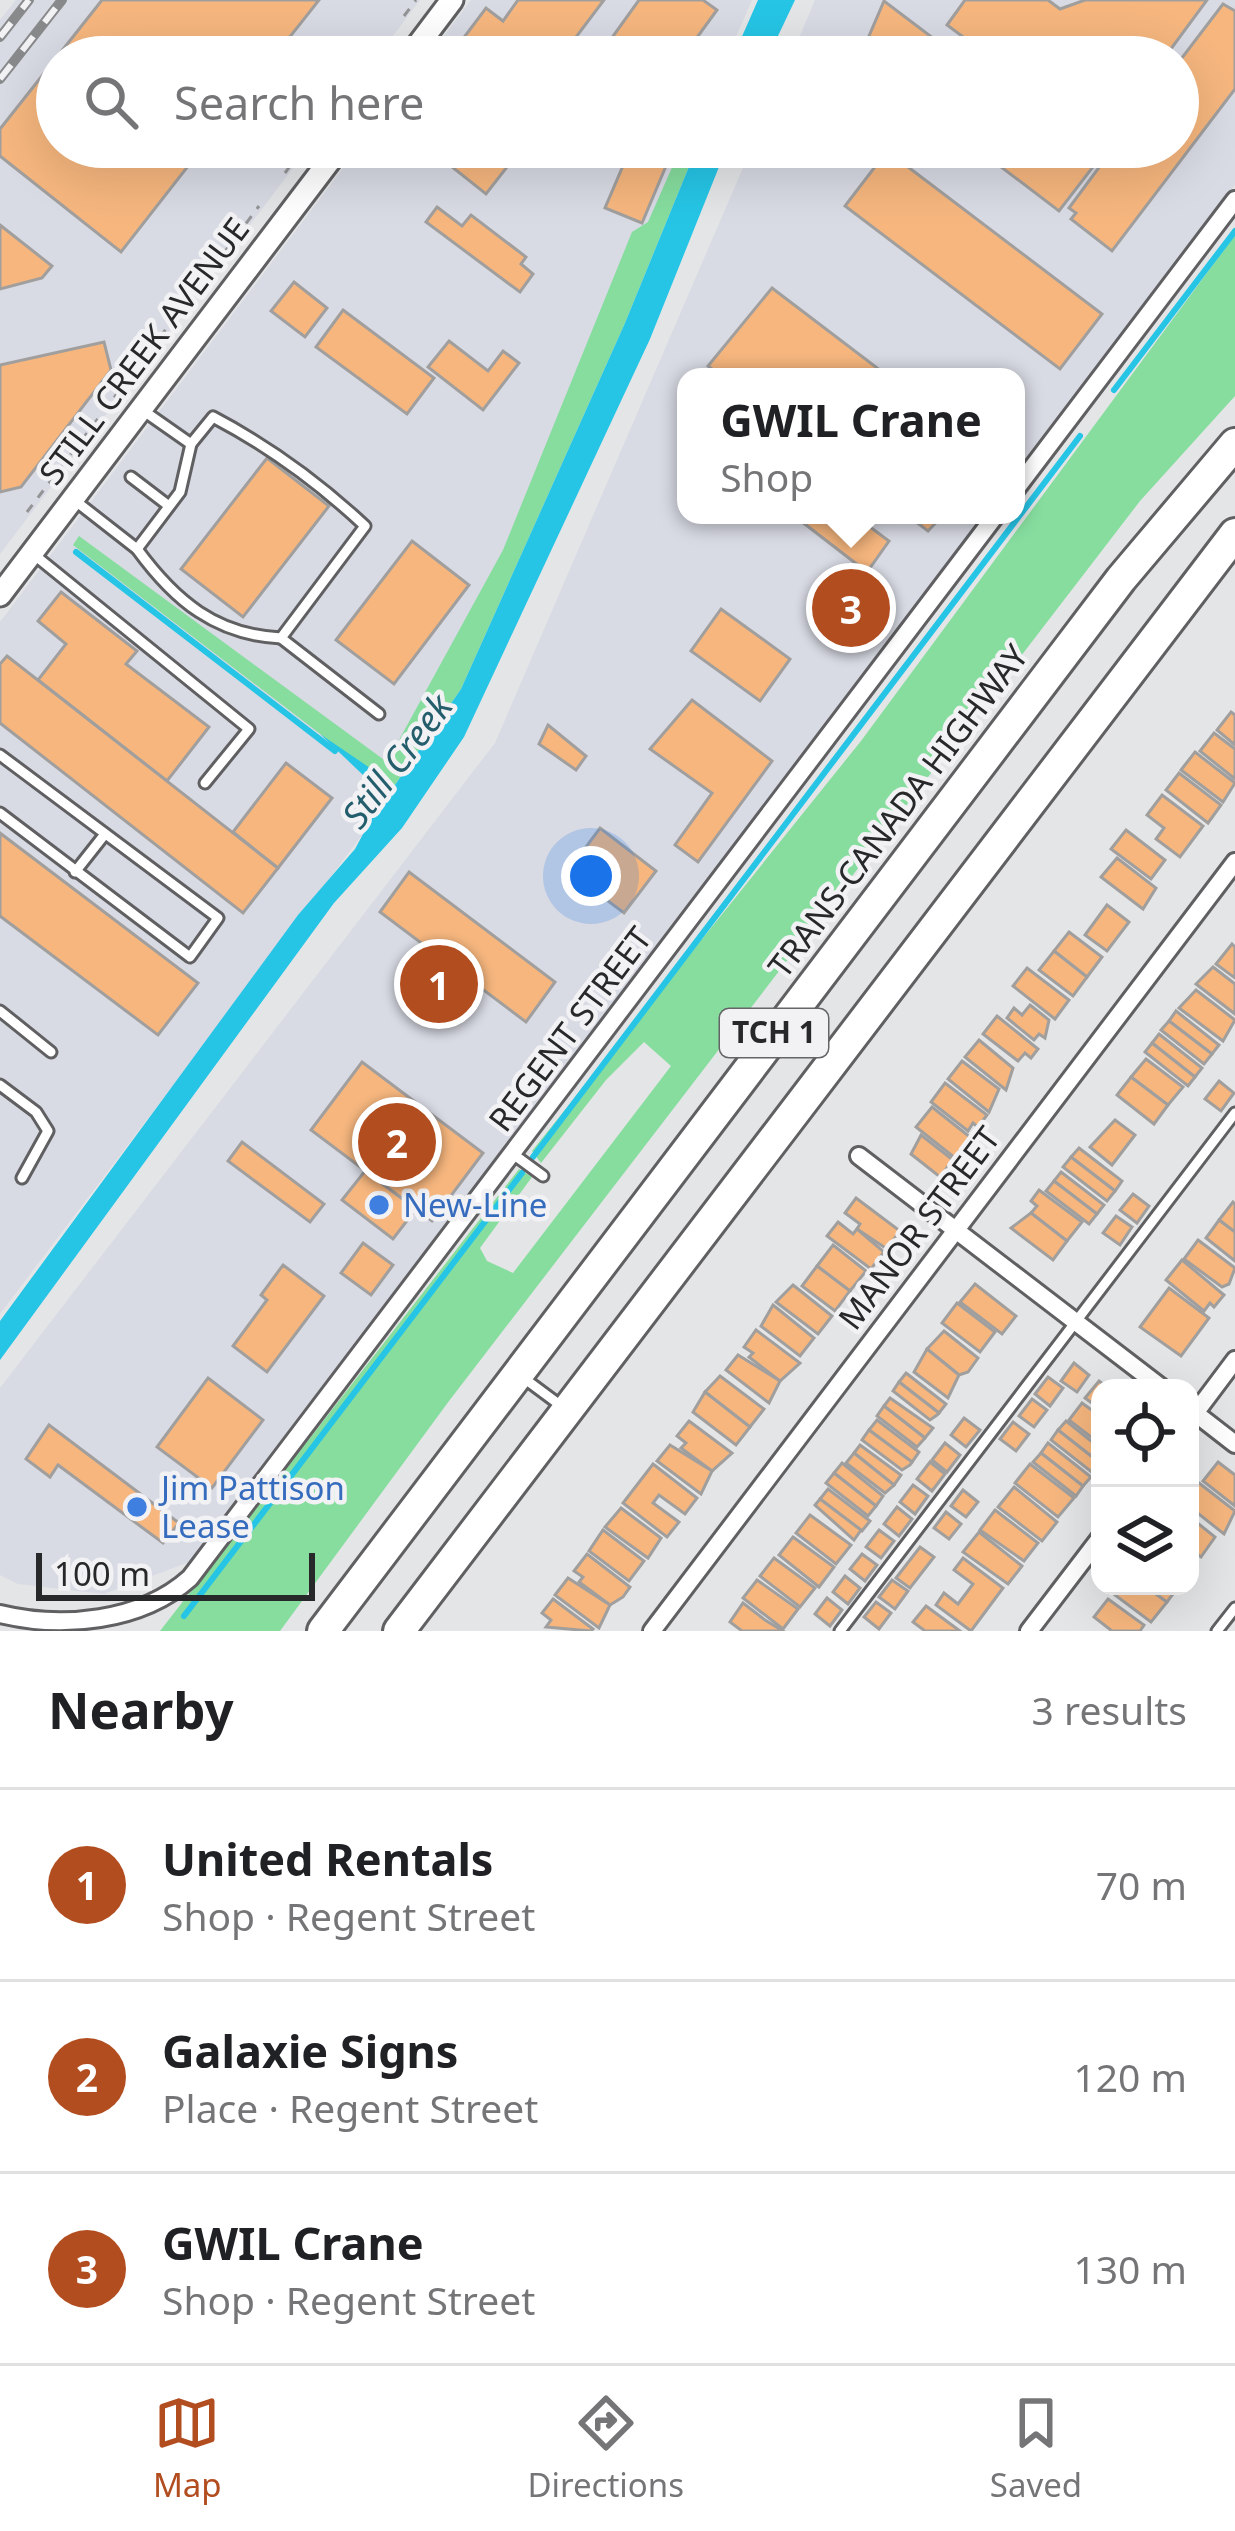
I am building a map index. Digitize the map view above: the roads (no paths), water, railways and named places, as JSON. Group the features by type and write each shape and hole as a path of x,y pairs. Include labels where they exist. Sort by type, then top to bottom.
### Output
{"highway":[{"name":"TRANS-CANADA HIGHWAY","path":"323,1631 1121,579 1235,444"},
{"name":"TCH 1","path":"399,1631 1114,686 1235,534"}],"street":[{"path":"425,36 452,0"},
{"name":"STILL CREEK AVENUE","path":"0,596 324,168"},
{"path":"1025,477 1235,200"},
{"name":"REGENT STREET","path":"0,1614 49,1623 109,1616 170,1596 190,1578 989,524"},
{"name":"MANOR STREET","path":"652,1631 1235,862"},
{"path":"860,1156 1150,1379"},
{"path":"1199,1405 1235,1360"},
{"path":"1199,1419 1235,1444"},
{"path":"1029,1631 1091,1550"}],"lane":[{"path":"142,409 191,444"},
{"path":"137,549 179,492 191,444 213,417 278,454 365,526 281,638"},
{"path":"130,477 169,506"},
{"path":"73,499 137,549 163,585 237,636 281,638 379,714"},
{"path":"32,553 249,729 205,784"},
{"path":"0,755 218,918 190,957 0,813"},
{"path":"75,872 106,834"},
{"path":"0,1010 52,1052"},
{"path":"0,1085 36,1112 48,1131 22,1178"},
{"path":"840,1631 1235,1113"},
{"path":"513,1154 543,1176"},
{"path":"515,1372 568,1411"},
{"path":"1217,1631 1235,1608"}],"water":[{"path":"758,0 795,0 778,36 742,36"},
{"path":"688,168 719,168 650,339 464,737 402,828 334,903 0,1360 0,1321 298,915 355,849 384,795 320,734 395,785 461,689 625,323"}],"waterway":[{"path":"1114,390 1235,231"},
{"path":"1025,508 1080,436"},
{"path":"533,1157 1013,524"},
{"path":"76,552 335,751"},
{"path":"184,1616 522,1173"}],"railway":[{"path":"0,37 29,0"},
{"path":"0,79 62,0"}],"place":[{"name":"GWIL Crane","path":"851,608"},
{"name":"United Rentals","path":"439,984"},
{"name":"Galaxie Signs","path":"397,1142"},
{"name":"New-Line","path":"379,1205"},
{"name":"Jim Pattison Lease","path":"137,1507"}],"water label":[{"name":"Still Creek","path":"397,761"}]}
